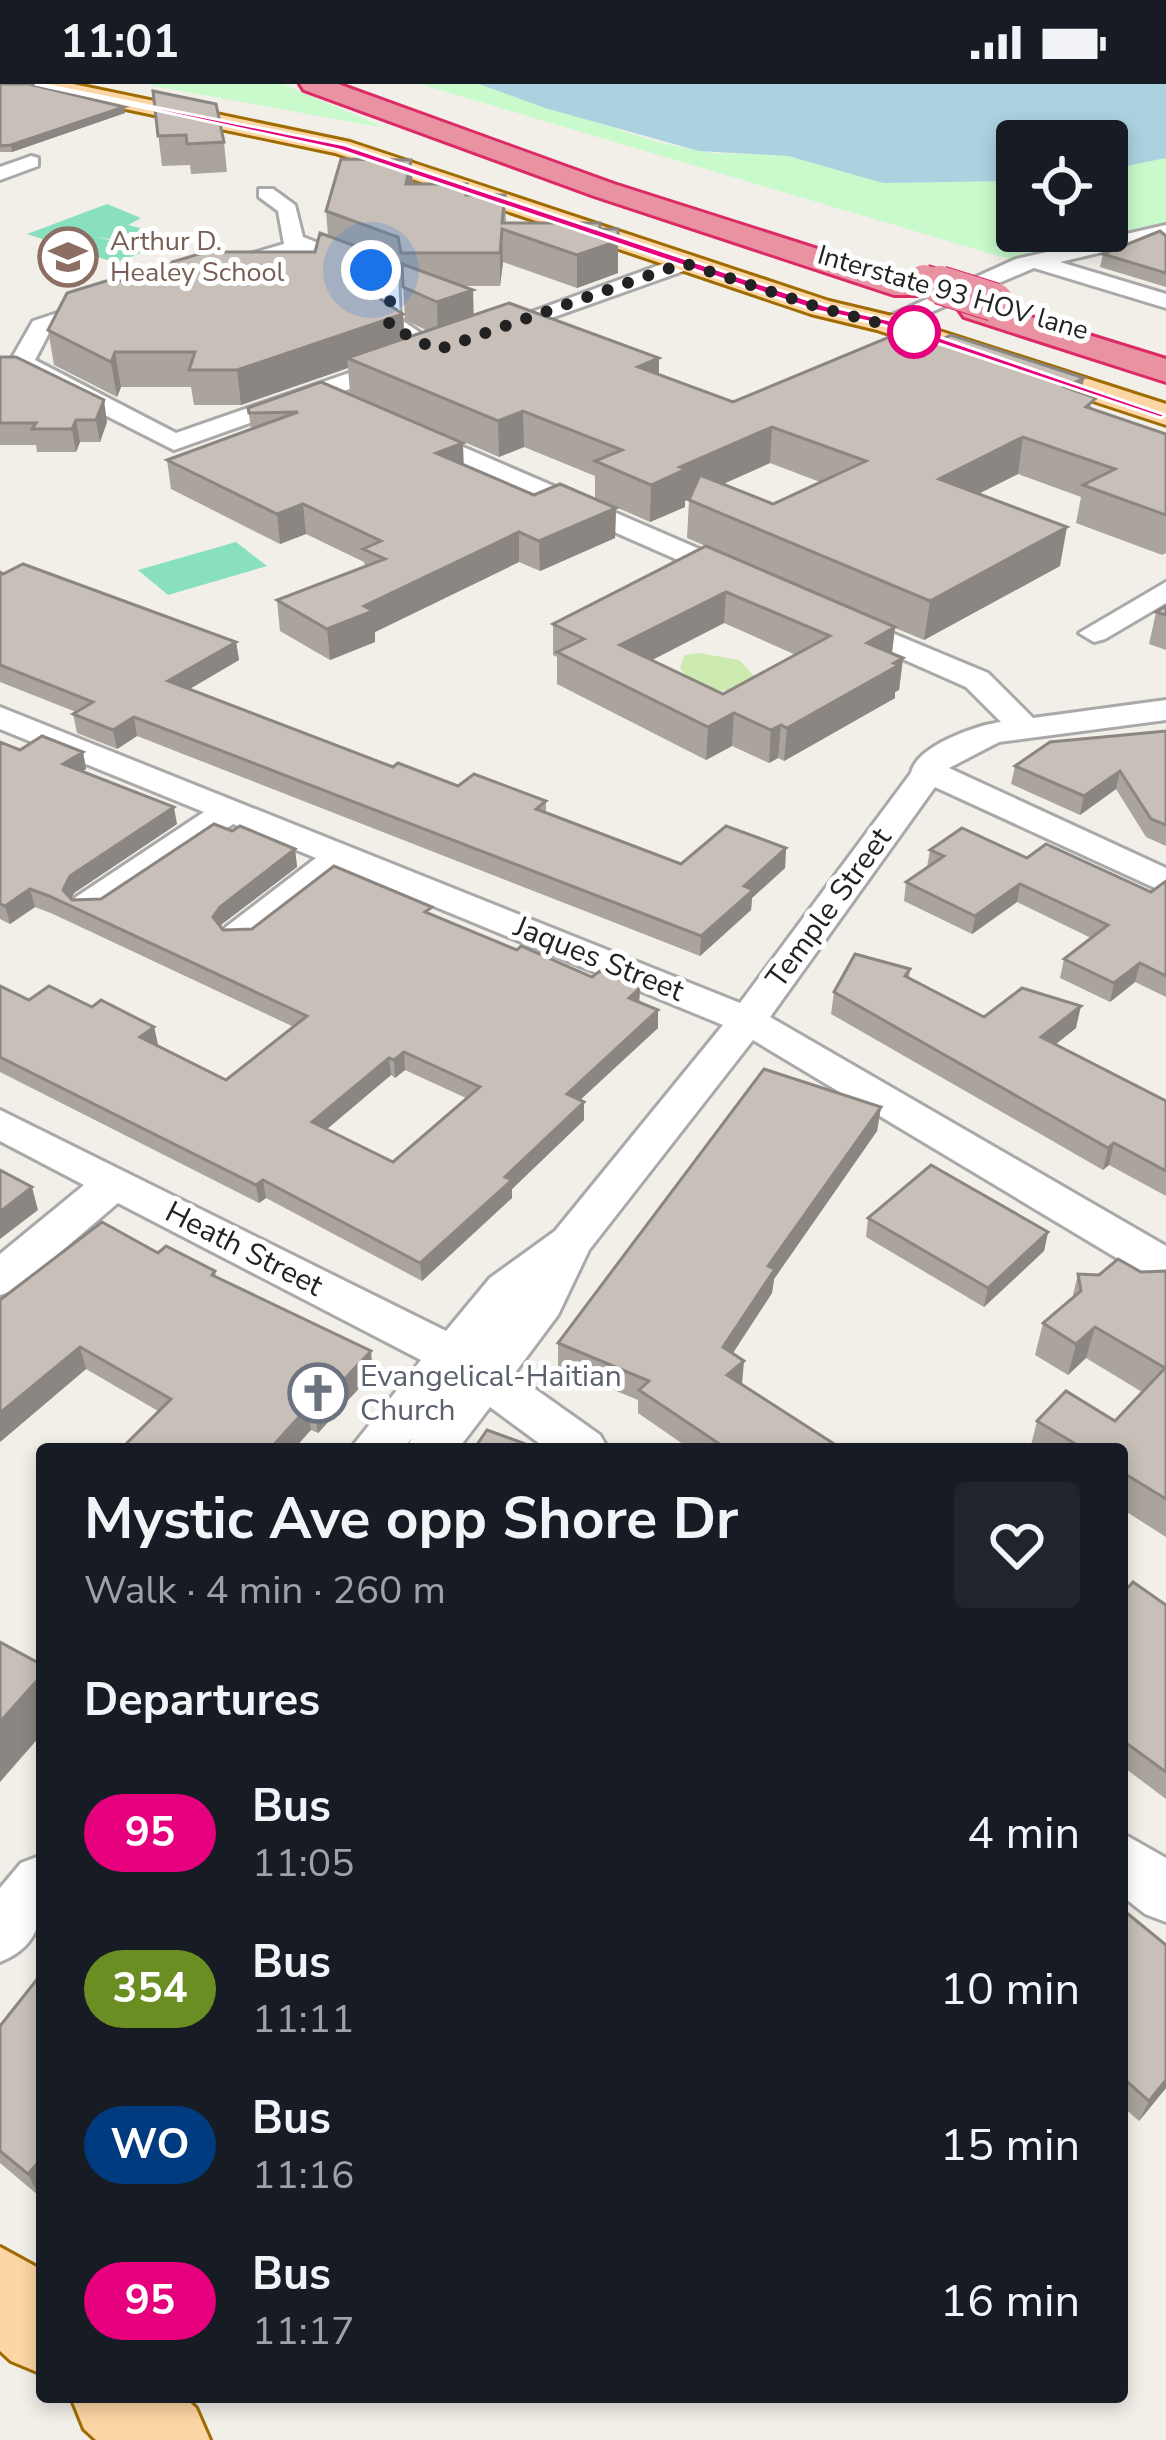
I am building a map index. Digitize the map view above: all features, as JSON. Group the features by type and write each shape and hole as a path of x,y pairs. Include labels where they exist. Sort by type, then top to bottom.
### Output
{"highway":[{"name":"Interstate 93 HOV lane","path":"313,84 740,235 927,279"},
{"path":"380,84 927,279 1006,291 1166,336"},
{"path":"927,279 1006,291 1166,371"},
{"name":"Interstate 93 HOV lane","path":"1006,291 1166,357"}],"main road":[{"path":"40,84 341,147 821,308 886,322 1166,415"},
{"path":"90,84 353,139 841,300 886,322"},
{"path":"0,2291 36,2324"},
{"path":"123,2403 164,2440"}],"street":[{"path":"0,154 31,163 0,174"},
{"path":"266,193 288,209 290,237 387,277 392,286 389,326 437,350"},
{"path":"886,322 1006,291 1166,231"},
{"path":"190,279 302,245"},
{"path":"123,299 56,319 37,330 22,356 23,365 174,442 684,263"},
{"path":"1006,291 1166,302"},
{"path":"316,392 767,589"},
{"path":"1094,633 1166,591"},
{"path":"805,605 977,680 1025,728"},
{"name":"Temple Street","path":"381,1443 542,1303 571,1242 748,1020 926,770 967,740 1166,710"},
{"name":"Jaques Street","path":"0,717 748,1020 1166,1267"},
{"path":"926,770 1166,882"},
{"path":"88,905 231,810"},
{"path":"239,935 344,855"},
{"name":"Heath Street","path":"0,1124 469,1365 575,1443"},
{"path":"0,1280 114,1183"},
{"name":"Temple Street","path":"434,1443 469,1365"},
{"path":"1128,1865 1166,1894"},
{"path":"0,1933 36,1890"}],"green space":[{"path":"147,84 283,84 385,128 165,88"},
{"path":"420,84 479,84 660,143 712,153 788,156 883,183 996,181 996,252 1046,252 1012,260"},
{"path":"1166,158 1166,224 1128,233 1128,166"},
{"path":"107,204 141,218 128,225 178,238 150,249 95,236 145,251 116,263 27,234"},
{"path":"236,542 267,566 168,595 138,570"},
{"path":"685,655 739,660 760,682 727,691 697,684 680,668"}],"water":[{"path":"479,84 1166,84 1166,158 1128,166 1128,120 996,120 996,181 883,183 788,156 699,151 545,108"}],"building":[{"path":"0,84 29,84 124,107 0,146"},
{"path":"153,91 216,104 224,142 187,144 186,135 158,136"},
{"path":"341,159 411,160 406,184 467,184 466,195 505,195 502,223 600,223 600,229 618,229 618,241 577,255 502,229 500,253 401,253 398,237 326,211"},
{"path":"1160,231 1166,236 1166,273 1103,254 1128,252 1128,244"},
{"path":"320,233 372,252 370,292 403,314 237,370 189,370 195,352 115,352 111,362 48,330 67,293 106,281 164,281 172,262 206,252 315,252"},
{"path":"402,264 473,290 437,302 403,287"},
{"path":"509,303 659,358 638,367 733,402 894,335 934,343 951,335 1084,378 1065,387 1096,398 1086,407 1166,434 1166,515 1083,485 1115,469 1023,437 939,479 1067,527 930,601 689,500 700,475 773,504 866,461 772,427 680,467 686,469 651,485 595,461 622,450 523,411 498,421 347,358"},
{"path":"0,357 16,357 104,400 96,420 76,420 72,429 0,423"},
{"path":"321,382 463,443 436,453 534,495 560,484 616,508 539,541 519,532 364,606 373,611 327,629 277,600 385,559 363,549 381,541 303,504 277,514 167,460 298,412 249,413 248,408"},
{"path":"706,546 895,627 867,643 903,658 894,663 899,665 787,728 781,725 771,730 734,713 708,727 557,652 584,639 553,624","holes":["726,592 830,636 723,694 620,645"]},
{"path":"23,564 236,642 168,681 393,767 398,763 458,786 474,774 546,801 536,809 681,864 726,826 786,848 744,886 753,890 701,936 134,717 113,730 73,714 93,702 0,665 0,572"},
{"path":"1166,731 1166,825 1151,819 1120,771 1084,796 1015,766 1050,742"},
{"path":"42,736 83,752 63,764 174,807 70,876 63,890 72,900 101,899 214,824 232,831 240,826 295,849 220,907 213,917 223,930 252,929 334,866 432,907 425,912 517,950 521,946 592,977 600,971 640,988 629,998 658,1010 567,1094 584,1102 505,1177 512,1180 420,1263 263,1180 256,1185 0,1057 0,986 29,1000 49,986 92,1007 101,1000 154,1027 140,1037 226,1080 307,1016 30,889 5,906 0,904 0,742 20,750","holes":["404,1052 480,1087 393,1162 312,1122 389,1058 394,1060"]},
{"path":"962,828 1027,858 1046,844 1151,892 1166,881 1166,976 1140,963 1114,983 1064,959 1108,925 1020,884 975,916 906,882 944,856 930,850"},
{"path":"855,954 910,969 905,976 984,1017 1022,988 1081,1006 1041,1037 1166,1101 1166,1171 1114,1143 1108,1148 834,992"},
{"path":"764,1069 881,1107 768,1266 775,1269 723,1347 744,1361 727,1375 833,1443 718,1443 639,1390 649,1381 558,1343"},
{"path":"931,1165 1048,1232 988,1288 868,1218"},
{"path":"0,1170 32,1187 0,1212"},
{"path":"102,1222 158,1253 166,1246 215,1271 212,1275 371,1351 314,1411 308,1407 275,1443 127,1443 171,1399 80,1347 0,1413 0,1300"},
{"path":"1118,1259 1141,1272 1166,1271 1166,1499 1128,1476 1128,1443 1074,1443 1037,1421 1066,1391 1115,1421 1165,1368 1095,1327 1076,1344 1043,1323 1081,1291 1078,1274 1099,1275"},
{"path":"487,1430 523,1443 478,1443"},
{"path":"1133,1582 1166,1605 1166,1772 1128,1744 1128,1587"},
{"path":"0,1642 36,1662 36,1682 0,1722"},
{"path":"1128,1914 1166,1945 1166,2080 1149,2101 1128,2082"},
{"path":"36,1981 36,2165 28,2174 0,2151 0,2026"}],"bus line":[{"name":"95","path":"40,84 341,147 821,308 886,322 1166,415"}],"place":[{"name":"Arthur D. Healey School","path":"68,257"},
{"name":"Evangelical-Haitian Church","path":"318,1393"}],"route":[{"path":"371,270 391,281 389,326 437,350 684,263 821,308 914,332"}]}
